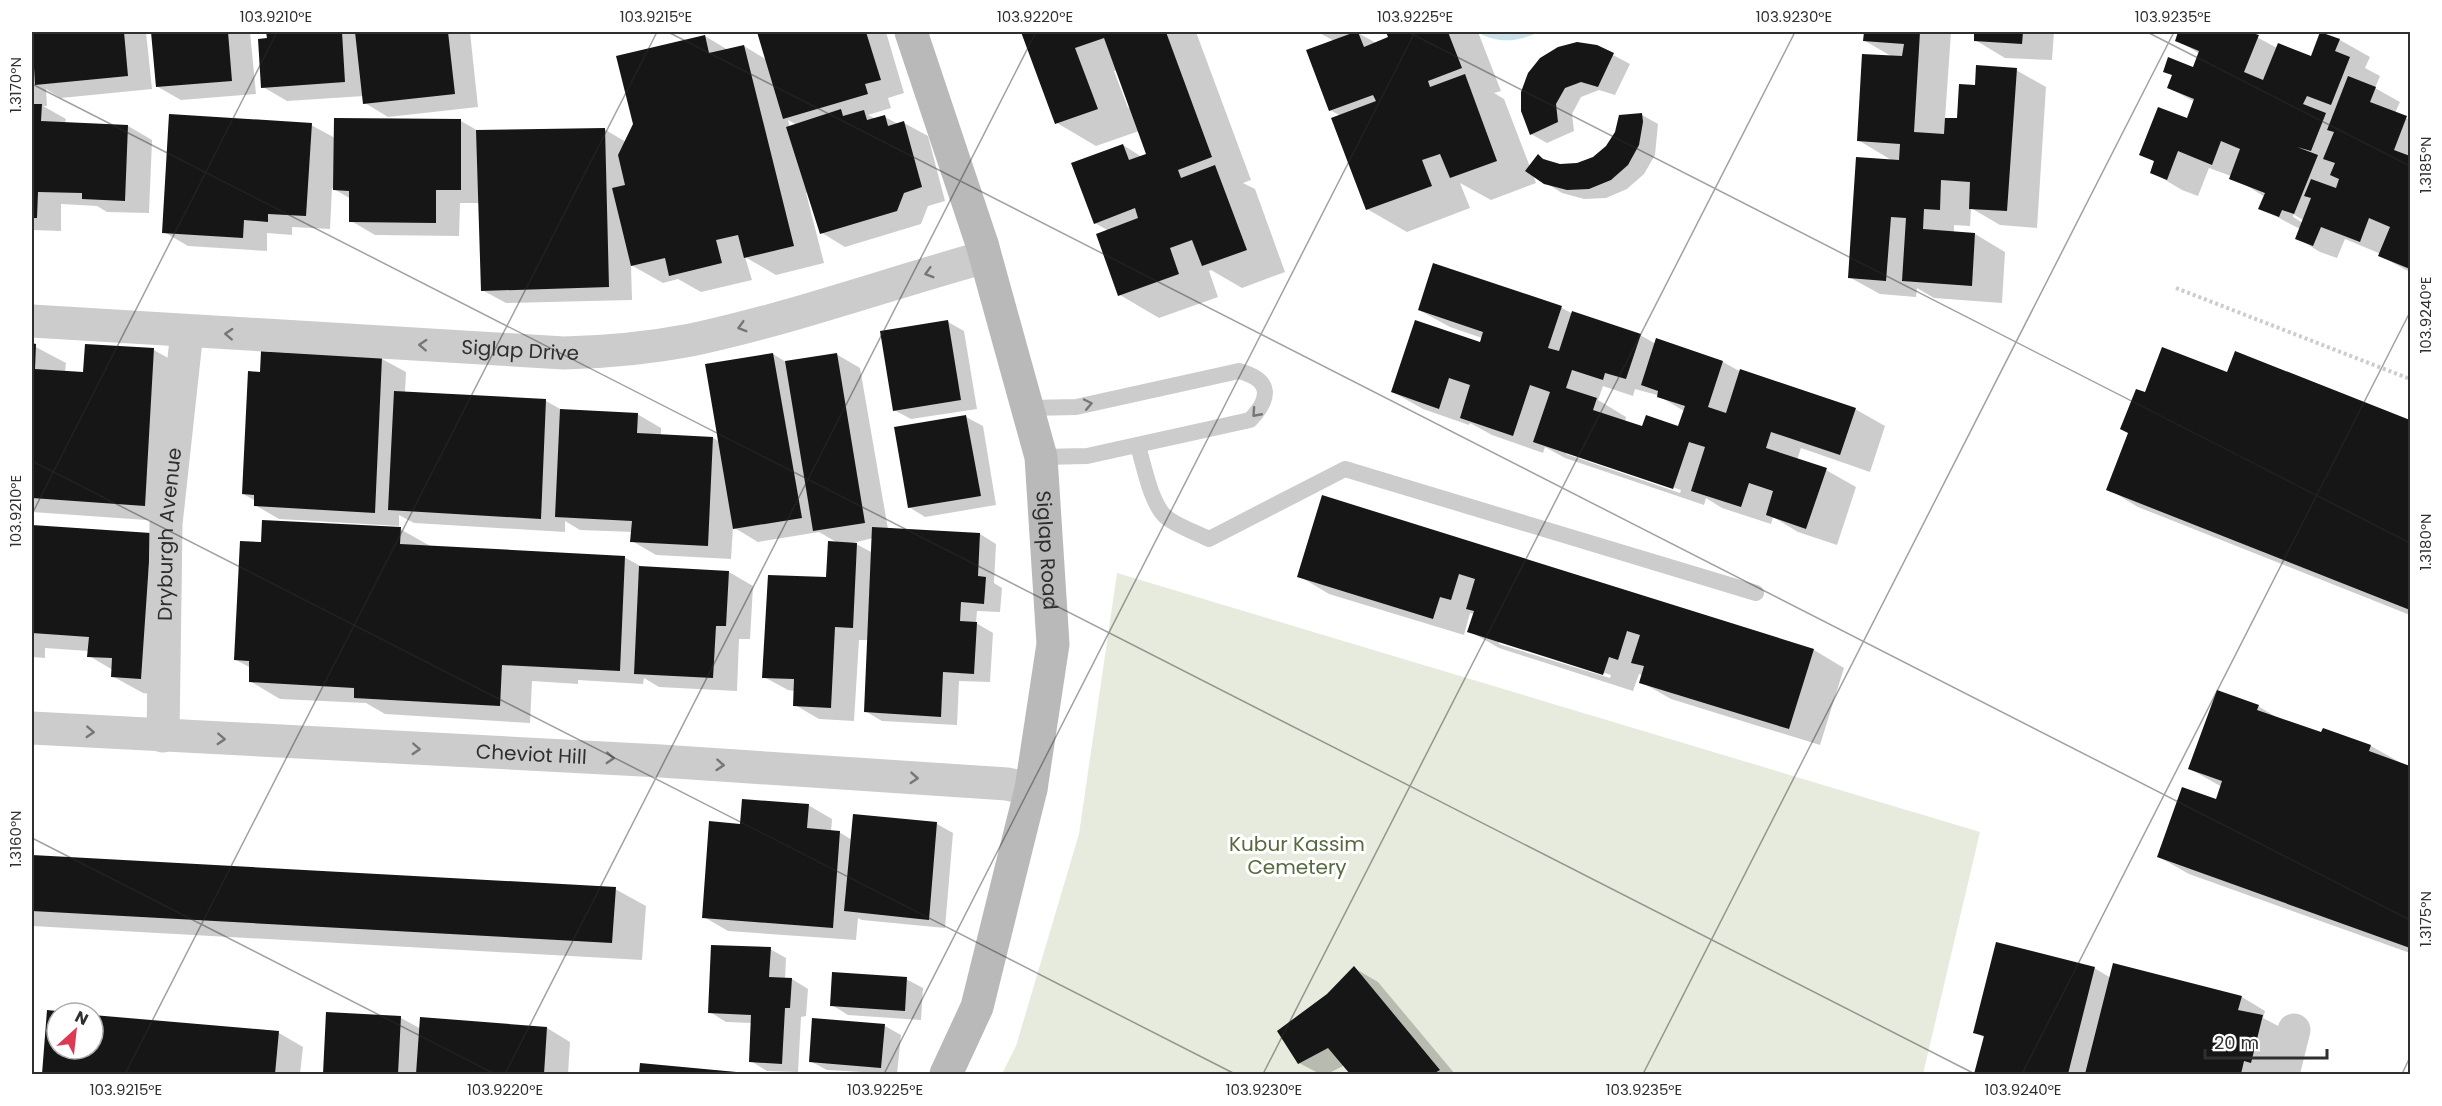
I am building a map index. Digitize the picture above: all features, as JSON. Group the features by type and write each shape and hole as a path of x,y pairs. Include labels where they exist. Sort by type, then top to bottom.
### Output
{"main road":[{"name":"Siglap Road","path":"911,32 982,244 1041,457 1053,644 1031,789 977,1007 946,1074"}],"street":[{"name":"Siglap Drive","path":"32,321 564,353 625,350 690,340 734,329 985,256 982,244"},
{"name":"Dryburgh Avenue","path":"162,736 166,524 187,332"},
{"name":"Cheviot Hill","path":"32,728 661,761 1007,784 1031,789"},
{"path":"2283,1074 2294,1030"}],"lane":[{"path":"1029,408 1076,407 1239,371 1253,375 1263,385 1266,395 1261,409 1250,420 1087,456 1041,457"},
{"path":"1138,446 1154,499 1161,512 1168,519 1209,539 1345,469 1756,593"}],"path":[{"path":"2176,288 2410,379"}],"green space":[{"name":"Kubur Kassim Cemetery","path":"1117,573 1980,832 1923,1074 1002,1074 1016,1046 1079,834"}],"water":[{"path":"1477,32 1539,32 1516,40 1500,40"}],"building":[{"path":"32,32 124,32 128,76 35,85"},
{"path":"151,32 228,32 232,81 156,87"},
{"path":"266,32 342,32 345,82 261,88 258,39 267,38"},
{"path":"355,32 448,32 455,94 363,104"},
{"path":"757,32 866,32 881,80 865,84 868,94 783,119"},
{"path":"1021,32 1166,32 1212,157 1178,170 1181,178 1215,165 1247,250 1202,266 1192,240 1170,248 1179,274 1118,296 1096,234 1138,218 1135,208 1094,224 1071,163 1123,144 1129,160 1146,154 1104,38 1075,48 1098,109 1055,124"},
{"path":"1358,32 1364,47 1388,37 1386,32 1448,32 1462,68 1428,81 1430,87 1465,74 1497,161 1450,178 1440,154 1422,160 1432,186 1366,210 1331,118 1376,101 1373,95 1329,111 1306,50"},
{"path":"1864,32 1920,32 1914,132 1944,134 1945,118 1957,118 1959,84 1975,85 1976,65 2017,68 2007,211 1969,209 1970,182 1941,180 1940,210 1924,209 1923,229 1975,233 1972,286 1902,281 1906,218 1891,217 1886,281 1848,278 1856,157 1899,160 1900,144 1857,141 1862,54 1902,56 1904,44 1863,41"},
{"path":"1974,32 2023,32 2022,44 1974,41"},
{"path":"2178,32 2249,32 2259,35 2244,72 2263,80 2278,43 2311,56 2320,32 2340,39 2335,51 2350,57 2331,105 2307,96 2303,104 2326,113 2311,151 2297,147 2318,155 2294,214 2282,210 2279,217 2258,209 2265,193 2229,179 2240,149 2221,141 2212,165 2178,151 2167,180 2150,173 2154,161 2139,155 2158,107 2187,118 2194,99 2167,88 2172,75 2163,72 2168,57 2193,67 2199,51 2175,41"},
{"path":"705,35 709,53 744,45 794,246 744,258 738,235 716,240 722,263 669,276 665,258 631,266 612,188 625,185 618,155 633,124 616,56"},
{"path":"1577,42 1597,45 1614,53 1598,87 1581,82 1565,88 1556,104 1558,122 1530,135 1521,111 1521,92 1528,73 1540,58 1558,47"},
{"path":"2348,76 2376,87 2370,102 2407,116 2394,150 2410,156 2410,269 2378,256 2390,227 2369,218 2360,242 2321,227 2313,246 2295,239 2311,198 2304,196 2311,179 2336,188 2339,179 2330,175 2335,163 2323,159 2334,132 2327,130"},
{"path":"32,104 42,104 41,121 128,125 125,201 82,199 82,193 38,192 37,218 32,218"},
{"path":"841,109 843,116 864,110 867,120 885,115 888,126 904,121 922,187 904,193 897,211 820,234 786,127"},
{"path":"1642,113 1643,122 1639,145 1628,165 1611,180 1589,189 1567,190 1544,184 1525,171 1538,154 1543,159 1560,164 1577,163 1593,157 1606,146 1615,132 1619,115"},
{"path":"169,114 312,123 306,216 268,214 268,222 244,220 243,238 162,233"},
{"path":"334,118 461,119 461,190 436,190 436,223 349,222 349,191 333,190"},
{"path":"605,128 609,287 481,291 476,130"},
{"path":"1433,263 1562,306 1548,348 1559,351 1572,311 1641,334 1626,379 1605,373 1603,380 1572,370 1566,388 1597,398 1593,410 1642,426 1646,415 1678,426 1685,406 1657,397 1658,391 1641,385 1656,338 1723,361 1708,407 1726,413 1740,369 1856,408 1840,455 1771,432 1766,448 1827,468 1806,529 1766,515 1773,491 1749,483 1741,507 1691,491 1705,447 1689,442 1673,489 1533,442 1550,392 1530,385 1513,436 1460,418 1470,385 1449,378 1439,409 1391,392 1415,320 1480,342 1483,332 1418,310"},
{"path":"948,320 961,400 893,411 880,331"},
{"path":"32,343 36,344 35,369 83,372 85,344 154,348 145,506 32,498"},
{"path":"2162,347 2227,372 2235,351 2410,420 2410,610 2106,490 2128,433 2120,429 2136,389 2145,392"},
{"path":"261,351 382,357 375,513 254,506 254,495 242,494 248,371 260,372"},
{"path":"773,353 802,518 733,529 705,364"},
{"path":"837,353 865,523 813,531 785,361"},
{"path":"394,391 546,399 541,519 388,510"},
{"path":"560,409 638,413 637,433 713,437 708,546 630,542 632,521 555,517"},
{"path":"966,415 981,496 908,508 894,427"},
{"path":"1322,495 1814,649 1789,729 1639,683 1644,666 1631,663 1640,635 1627,631 1618,660 1609,657 1603,675 1467,632 1474,611 1466,609 1475,579 1459,574 1451,600 1440,597 1433,619 1297,577"},
{"path":"262,520 401,527 400,544 625,556 620,671 502,665 500,706 354,698 354,688 249,682 249,661 234,660 240,541 261,542"},
{"path":"32,525 151,533 141,679 111,677 112,658 87,657 89,637 32,633"},
{"path":"872,527 980,533 978,576 986,577 984,604 961,602 960,621 977,622 974,674 943,672 941,717 864,712"},
{"path":"828,541 857,543 853,628 835,627 831,708 793,706 794,679 762,678 768,575 826,577"},
{"path":"639,566 729,571 726,626 716,626 713,678 634,674"},
{"path":"2217,690 2259,705 2257,710 2321,732 2323,728 2371,745 2369,751 2410,766 2410,948 2157,857 2182,787 2216,799 2222,781 2188,769"},
{"path":"742,799 809,804 807,828 840,831 833,928 702,918 709,821 740,824"},
{"path":"853,814 937,822 929,920 844,911"},
{"path":"32,855 616,887 612,943 32,911"},
{"path":"1996,942 2095,967 2068,1074 1974,1074 1984,1036 1973,1033"},
{"path":"711,945 771,947 769,977 792,978 790,1008 785,1008 782,1064 749,1062 751,1015 708,1013"},
{"path":"2113,963 2242,996 2238,1010 2263,1015 2251,1063 2244,1061 2241,1074 2085,1074"},
{"path":"1354,966 1440,1070 1433,1074 1350,1074 1328,1048 1298,1064 1277,1031 1327,994"},
{"path":"832,972 907,977 905,1011 830,1006"},
{"path":"326,1012 401,1016 398,1074 323,1074"},
{"path":"105,1016 279,1031 275,1074 42,1074 45,1036 45,1061 105,1061"},
{"path":"420,1017 547,1027 544,1074 416,1074"},
{"path":"812,1018 885,1024 881,1068 809,1062"},
{"path":"640,1063 747,1073 747,1074 639,1074"}]}
